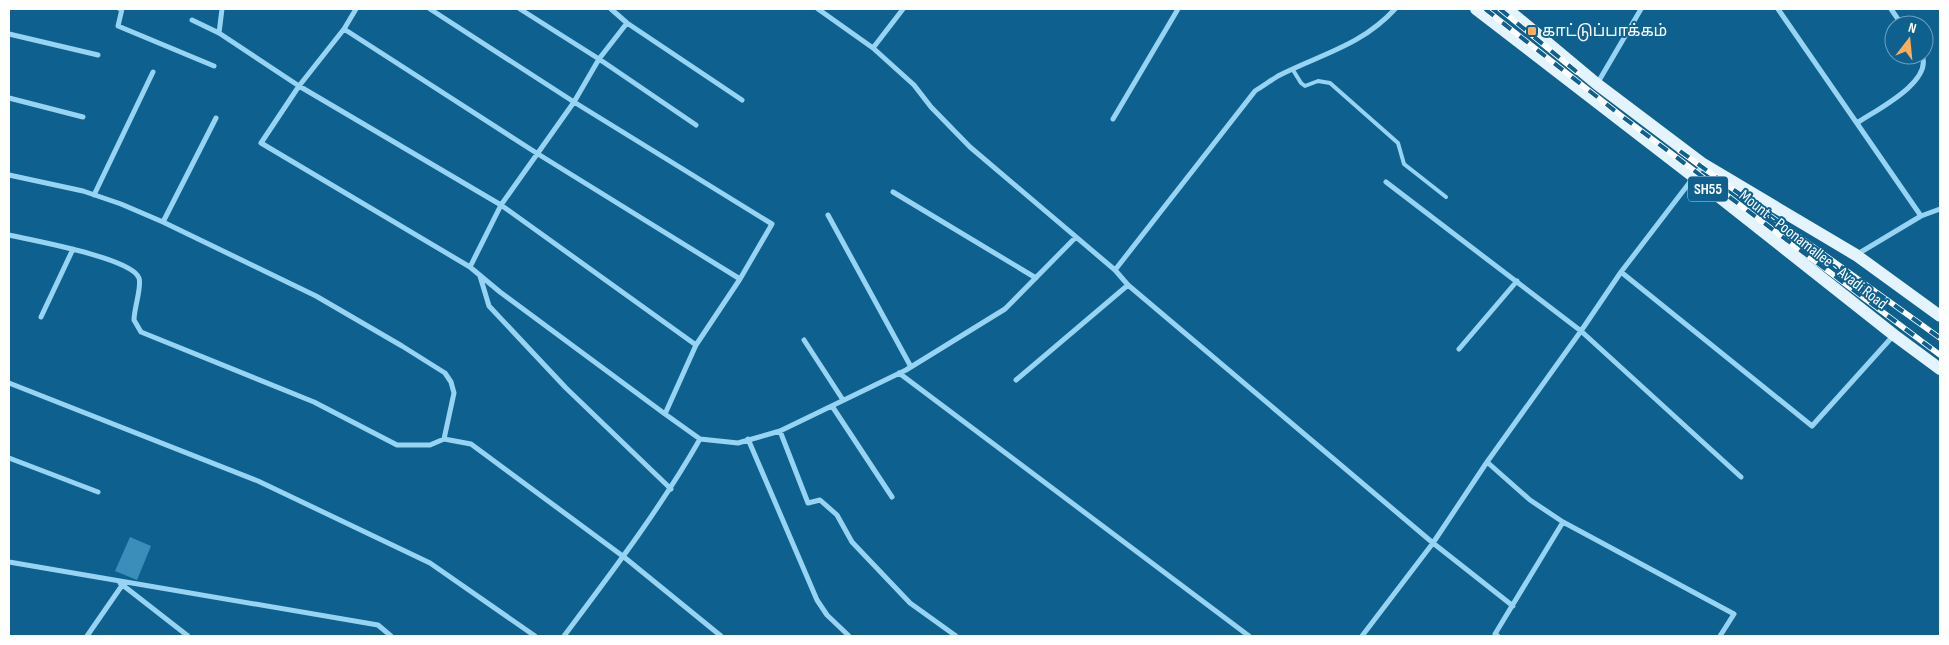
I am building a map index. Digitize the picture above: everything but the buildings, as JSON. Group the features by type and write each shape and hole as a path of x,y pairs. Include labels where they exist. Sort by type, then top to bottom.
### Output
{"main road":[{"name":"Mount - Poonamallee - Avadi Road","path":"1476,9 1940,369"},
{"name":"Mount - Poonamallee - Avadi Road","path":"1507,9 1597,84 1703,164 1856,255 1940,316"}],"street":[{"path":"121,9 118,26 214,66"},
{"path":"219,33 222,9"},
{"path":"356,9 344,29 298,86 261,143 470,267 500,292 700,439 738,442 780,431 911,367 1006,309 1076,237"},
{"path":"430,9 574,102 772,224 740,279 696,345 665,414"},
{"path":"520,9 599,59 696,125"},
{"path":"611,9 627,22 742,100"},
{"path":"818,9 873,48 914,85 931,107 970,147 1115,270 1128,285 1433,543 1513,606"},
{"path":"873,48 903,9"},
{"path":"1113,119 1178,9"},
{"path":"1115,270 1255,92 1277,77 1344,48 1382,24 1395,9"},
{"path":"1597,84 1641,9"},
{"path":"1778,9 1921,216"},
{"path":"192,20 219,33 298,86 501,204 696,345"},
{"path":"470,267 501,204 574,102 599,59 627,22"},
{"path":"344,29 538,154 740,279"},
{"path":"9,34 98,55"},
{"path":"1857,123 1912,86 1919,78 1924,65"},
{"path":"94,195 153,72"},
{"path":"9,98 83,117"},
{"path":"163,222 216,118"},
{"path":"1362,636 1433,543 1487,462 1621,272 1703,164"},
{"path":"9,175 94,195 163,222 316,296 402,346 445,373 451,382 454,394 444,439"},
{"path":"1386,182 1581,331 1741,477"},
{"path":"892,192 1036,278"},
{"path":"1856,255 1921,216 1940,209"},
{"path":"828,215 911,367"},
{"path":"9,235 73,249 130,268 139,277 140,285 134,320 141,332 314,402 397,444 430,445 444,439 471,444 624,557 721,636"},
{"path":"40,317 73,249"},
{"path":"1621,272 1812,426 1894,335"},
{"path":"480,275 489,306 566,388 671,489"},
{"path":"1458,349 1517,281"},
{"path":"1016,380 1128,285"},
{"path":"804,340 843,400"},
{"path":"898,373 1249,636"},
{"path":"9,383 258,481 430,563 535,636"},
{"path":"832,406 892,497"},
{"path":"780,431 808,503 820,500 836,514 852,542 910,603 956,636"},
{"path":"564,636 624,557 671,489 700,439"},
{"path":"748,439 817,600 827,615 849,636"},
{"path":"9,458 98,492"},
{"path":"1487,462 1530,500 1564,522 1734,614 1720,636"},
{"path":"1495,636 1564,522"},
{"path":"9,562 378,625 391,636"},
{"path":"87,636 120,582"},
{"path":"120,582 188,636"}],"lane":[{"path":"1293,70 1305,86 1318,81 1330,83 1398,143 1404,164 1446,197"}],"railway":[{"path":"1485,9 1624,118 1940,355"},
{"path":"1500,9 1577,72"},
{"path":"1680,151 1940,338"}],"place":[{"name":"காட்டுப்பாக்கம்","path":"1532,31"}]}
